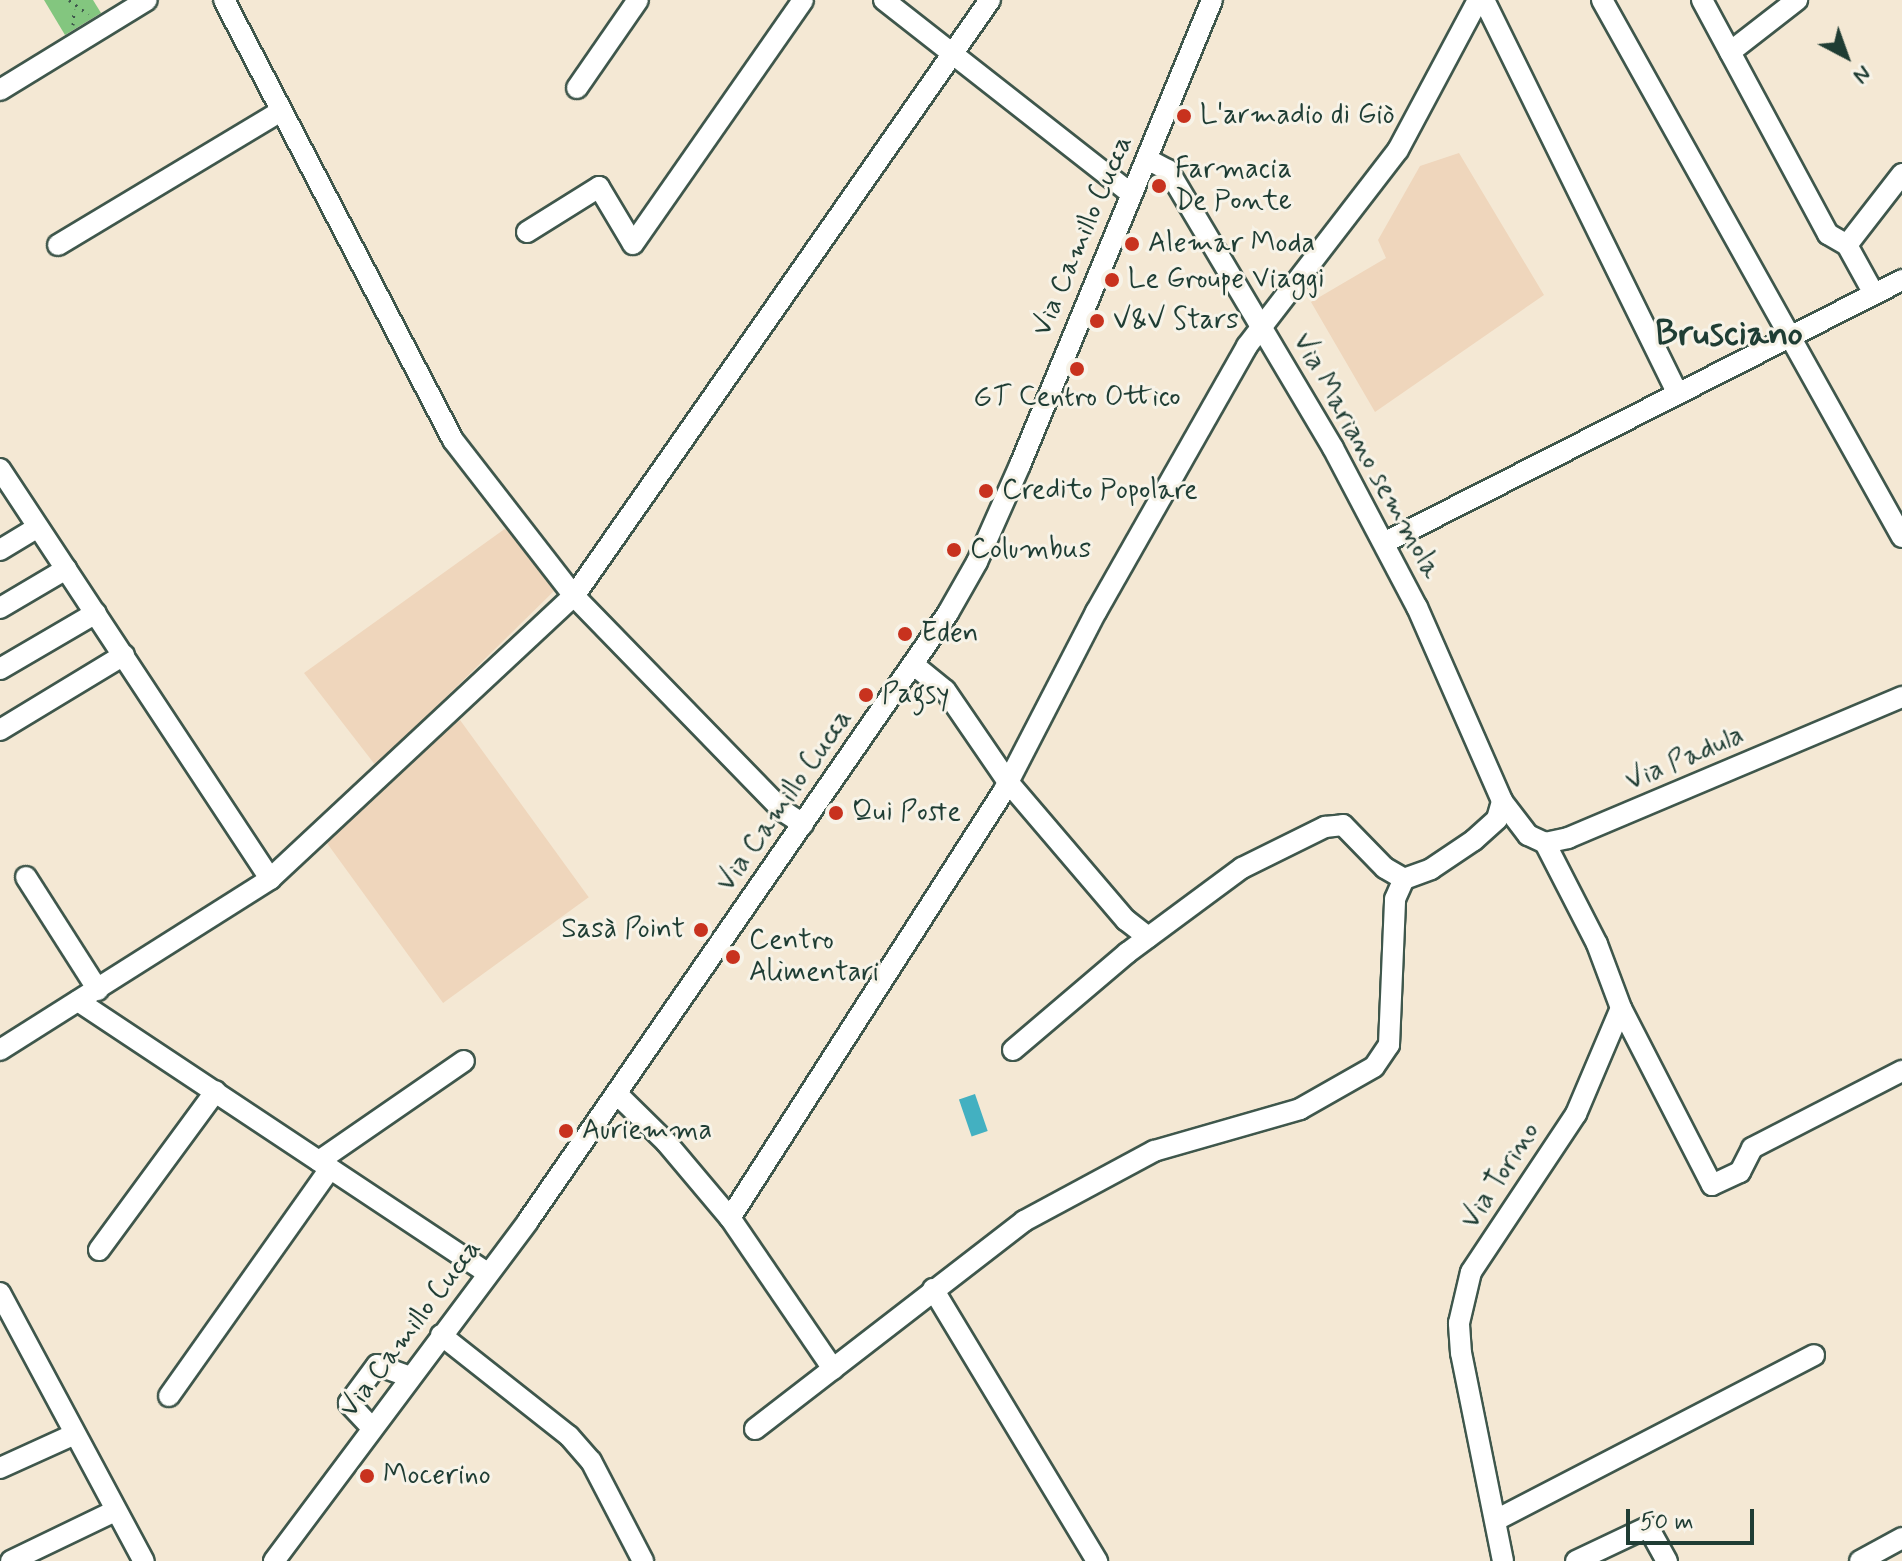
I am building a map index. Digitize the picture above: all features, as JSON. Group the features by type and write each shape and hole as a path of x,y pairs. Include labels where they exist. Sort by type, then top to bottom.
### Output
{"street":[{"path":"0,90 147,0"},
{"path":"224,0 279,112 453,440 574,596 783,811 803,824"},
{"path":"527,232 599,187 633,244 803,0"},
{"path":"884,0 955,52 1115,187 1131,194"},
{"path":"0,1050 270,879 574,596 990,0"},
{"name":"Via Camillo Cucca","path":"274,1561 617,1094 914,665 977,562 1212,0"},
{"path":"1602,0 1902,537"},
{"path":"1702,0 1828,234 1847,245 1874,294"},
{"path":"1730,52 1797,0"},
{"path":"577,88 634,1"},
{"path":"1473,2 1677,392"},
{"path":"730,1218 1008,782 1096,612 1263,325 1398,150 1473,2"},
{"path":"58,245 279,112"},
{"name":"Via Mariano semmola","path":"1147,159 1168,170 1263,325 1384,543 1502,801"},
{"path":"1847,245 1902,174"},
{"path":"1384,543 1902,280"},
{"path":"4,482 96,613 270,879"},
{"path":"0,550 38,527"},
{"path":"0,608 66,569"},
{"path":"0,669 96,613"},
{"path":"0,730 124,655"},
{"path":"914,665 966,714 1008,782 1126,920 1148,937"},
{"name":"Via Padula","path":"1545,843 1568,838 1902,697"},
{"path":"1502,801 1528,835 1545,843 1597,944 1621,1008 1712,1185 1740,1172 1752,1148 1902,1071"},
{"path":"755,1429 985,1247 1103,1176 1154,1151 1300,1109 1374,1067 1389,1045 1395,899 1404,879 1431,869 1474,840 1497,819 1502,801"},
{"path":"1013,1050 1148,937 1242,868 1325,827 1343,825 1385,868 1404,879"},
{"path":"26,877 98,990"},
{"path":"78,1001 488,1273"},
{"name":"Via Torino","path":"1503,1561 1498,1519 1461,1353 1459,1323 1471,1272 1576,1114 1621,1008"},
{"path":"169,1396 324,1165 464,1061"},
{"path":"99,1250 216,1091"},
{"path":"617,1094 666,1142 730,1218 833,1369"},
{"path":"933,1289 1097,1561"},
{"path":"0,1293 144,1561"},
{"path":"441,1335 569,1436 591,1461 643,1561"},
{"path":"1498,1519 1814,1355"},
{"path":"372,1428 349,1403 377,1365 410,1377"},
{"path":"0,1468 75,1434"},
{"path":"11,1561 115,1511"},
{"path":"1576,1561 1648,1527 1667,1561"},
{"path":"1860,1561 1902,1538"}],"shaded area":[{"path":"1459,153 1544,295 1375,412 1311,302 1386,258 1378,240 1420,166"},
{"path":"506,528 555,590 376,766 304,673"},
{"path":"460,720 589,897 443,1003 314,826"}],"green space":[{"path":"44,0 93,0 101,13 65,35"}],"water":[{"path":"975,1094 988,1131 972,1136 959,1100"}],"place":[{"name":"L'armadio di Giò","path":"1184,116"},
{"name":"Farmacia De Ponte","path":"1159,186"},
{"name":"Alemar Moda","path":"1132,244"},
{"name":"Le Groupe Viaggi","path":"1112,280"},
{"name":"V&V Stars","path":"1097,321"},
{"name":"GT Centro Ottico","path":"1077,369"},
{"name":"Credito Popolare","path":"986,491"},
{"name":"Columbus","path":"954,550"},
{"name":"Eden","path":"905,634"},
{"name":"Pagsy","path":"866,695"},
{"name":"Qui Poste","path":"836,813"},
{"name":"Sasà Point","path":"701,930"},
{"name":"Centro Alimentari","path":"733,957"},
{"name":"Auriemma","path":"566,1131"},
{"name":"Mocerino","path":"367,1476"}],"district":[{"name":"Brusciano","path":"1729,335"}]}
